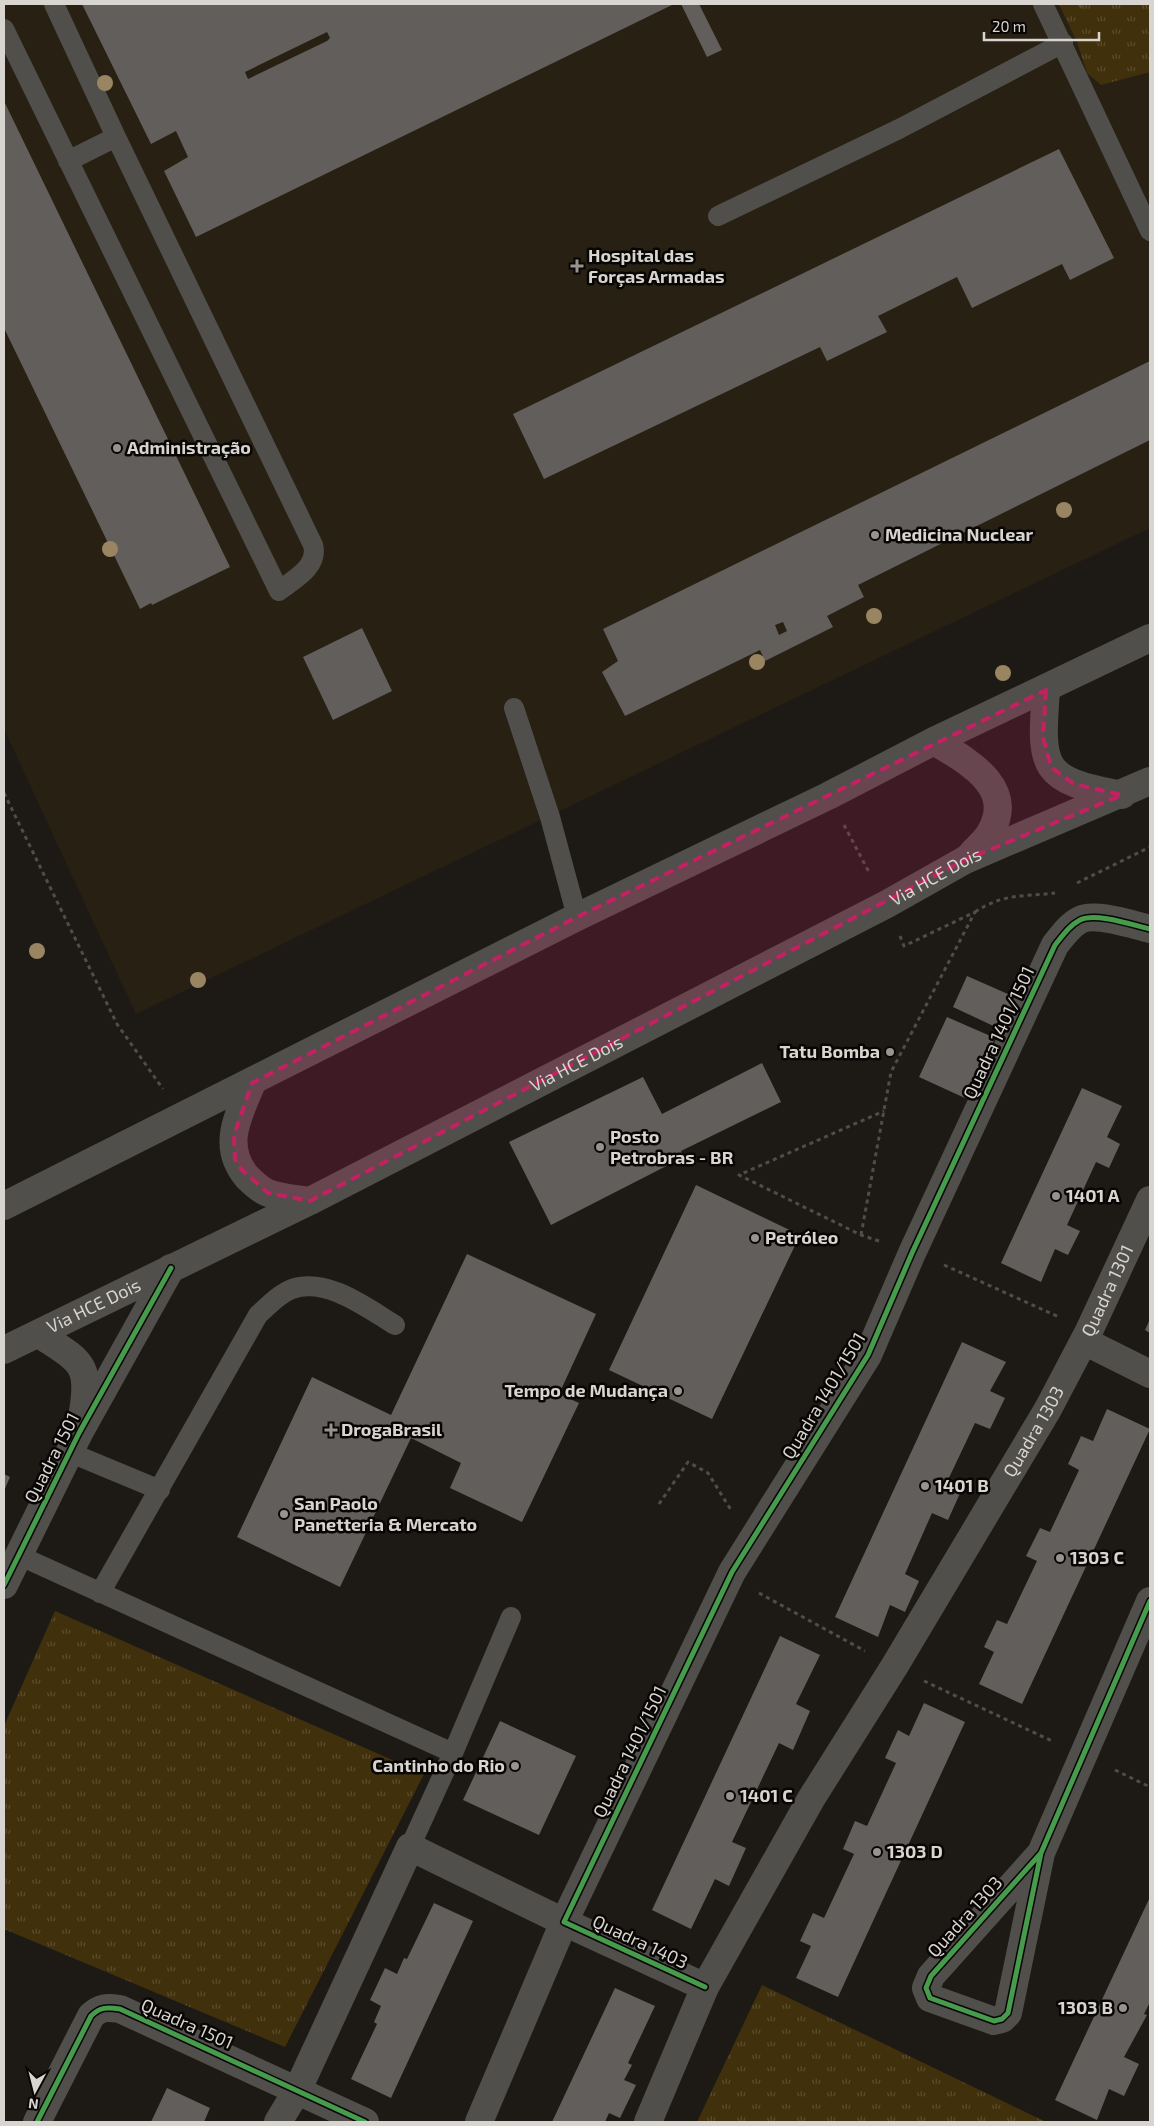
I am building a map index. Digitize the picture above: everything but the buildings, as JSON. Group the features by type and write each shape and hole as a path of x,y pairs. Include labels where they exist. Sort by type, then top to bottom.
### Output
{"street":[{"path":"4,1206 577,918 828,796 934,741 1046,690 1150,638"},
{"path":"1046,690 1043,737 1051,767 1060,777 1074,784 1122,795 1150,797"},
{"path":"934,741 958,755 995,789 998,812 990,834 965,860"},
{"name":"Via HCE Dois","path":"4,1350 310,1201 886,904 965,860 1122,795 1150,781"},
{"name":"Quadra 1401/1501","path":"564,1922 730,1577 868,1355 912,1253 1055,945 1074,924 1081,919 1094,916 1150,929"},
{"path":"252,1083 237,1118 233,1144 235,1160 256,1186 268,1193 310,1201"},
{"name":"Quadra 1301","path":"1150,1200 1086,1336 1150,1374"},
{"name":"Quadra 1501","path":"4,1585 76,1443 171,1268"},
{"name":"Quadra 1501","path":"39,1334 74,1358 85,1373 87,1386 76,1443"},
{"name":"Quadra 1303","path":"648,2122 705,1987 811,1799 894,1667 1048,1409 1086,1336"},
{"name":"Quadra 1303","path":"1041,1853 931,1976 926,1988 930,1998 994,2020 1005,2017 1008,2013 1041,1853 1150,1601"},
{"path":"278,2122 298,2089 410,1846"},
{"name":"Quadra 1403","path":"410,1846 564,1922 705,1987"},
{"name":"Quadra 1403","path":"479,2122 564,1922"},
{"name":"Quadra 1501","path":"37,2122 91,2016 98,2010 107,2007 120,2009 298,2089"},
{"path":"298,2089 365,2122"}],"lane":[{"path":"4,29 279,591 306,570 314,556 313,545 116,138 54,4"},
{"path":"1043,4 1150,231"},
{"path":"718,216 899,130 1062,44"},
{"path":"68,161 116,138"},
{"path":"514,708 550,817 577,918"},
{"path":"100,1593 258,1315 277,1298 292,1289 306,1287 328,1290 355,1301 395,1325"},
{"path":"76,1443 160,1490"},
{"path":"18,1555 453,1753"},
{"path":"410,1846 453,1753 511,1617"}],"path":[{"path":"1079,4 1081,7 1086,4"},
{"path":"4,793 117,1024 167,1095 185,1114"},
{"path":"828,796 886,904 904,946 974,912 993,900 1026,895 1055,894 1063,890"},
{"path":"1072,885 1150,847"},
{"path":"861,1234 891,1072 974,912"},
{"path":"884,1111 739,1175 861,1234 967,1274 1086,1336"},
{"path":"658,1504 688,1462 708,1473 751,1542"},
{"path":"730,1577 894,1667 1150,1787"}],"highlighted area":[{"path":"1046,690 1043,737 1051,767 1074,784 1122,795 965,860 310,1201 268,1193 242,1170 235,1160 234,1135 252,1083 577,917"}],"shaded area":[{"name":"Hospital das Forças Armadas","path":"4,4 1150,4 1150,528 136,1014 4,729"}],"green space":[{"path":"1059,4 1150,4 1150,72 1101,85 1087,73 1077,42"},
{"path":"55,1611 424,1774 285,2047 4,1929 4,1726"},
{"path":"762,1985 1046,2122 697,2122"}],"cycle path":[{"path":"705,1987 564,1922 732,1572 868,1355 912,1253 1055,945 1073,925 1087,918 1104,918 1150,929"},
{"path":"4,1585 79,1433 171,1268"},
{"path":"1041,1853 931,1976 926,1988 930,1998 994,2021 1002,2019 1008,2013 1041,1853 1150,1601"},
{"path":"37,2122 91,2016 101,2009 107,2008 120,2009 365,2122"}],"place":[{"name":"Hospital das Forças Armadas","path":"577,266"},
{"name":"Administração","path":"117,448"},
{"name":"Medicina Nuclear","path":"875,535"},
{"name":"Tatu Bomba","path":"890,1052"},
{"name":"Posto Petrobras - BR","path":"600,1147"},
{"name":"1401 A","path":"1056,1196"},
{"name":"Petróleo","path":"755,1238"},
{"name":"Tempo de Mudança","path":"678,1391"},
{"name":"DrogaBrasil","path":"331,1430"},
{"name":"1401 B","path":"925,1486"},
{"name":"San Paolo Panetteria & Mercato","path":"284,1514"},
{"name":"1303 C","path":"1060,1558"},
{"name":"Cantinho do Rio","path":"515,1766"},
{"name":"1401 C","path":"730,1796"},
{"name":"1303 D","path":"877,1852"},
{"name":"1303 B","path":"1123,2008"}]}
